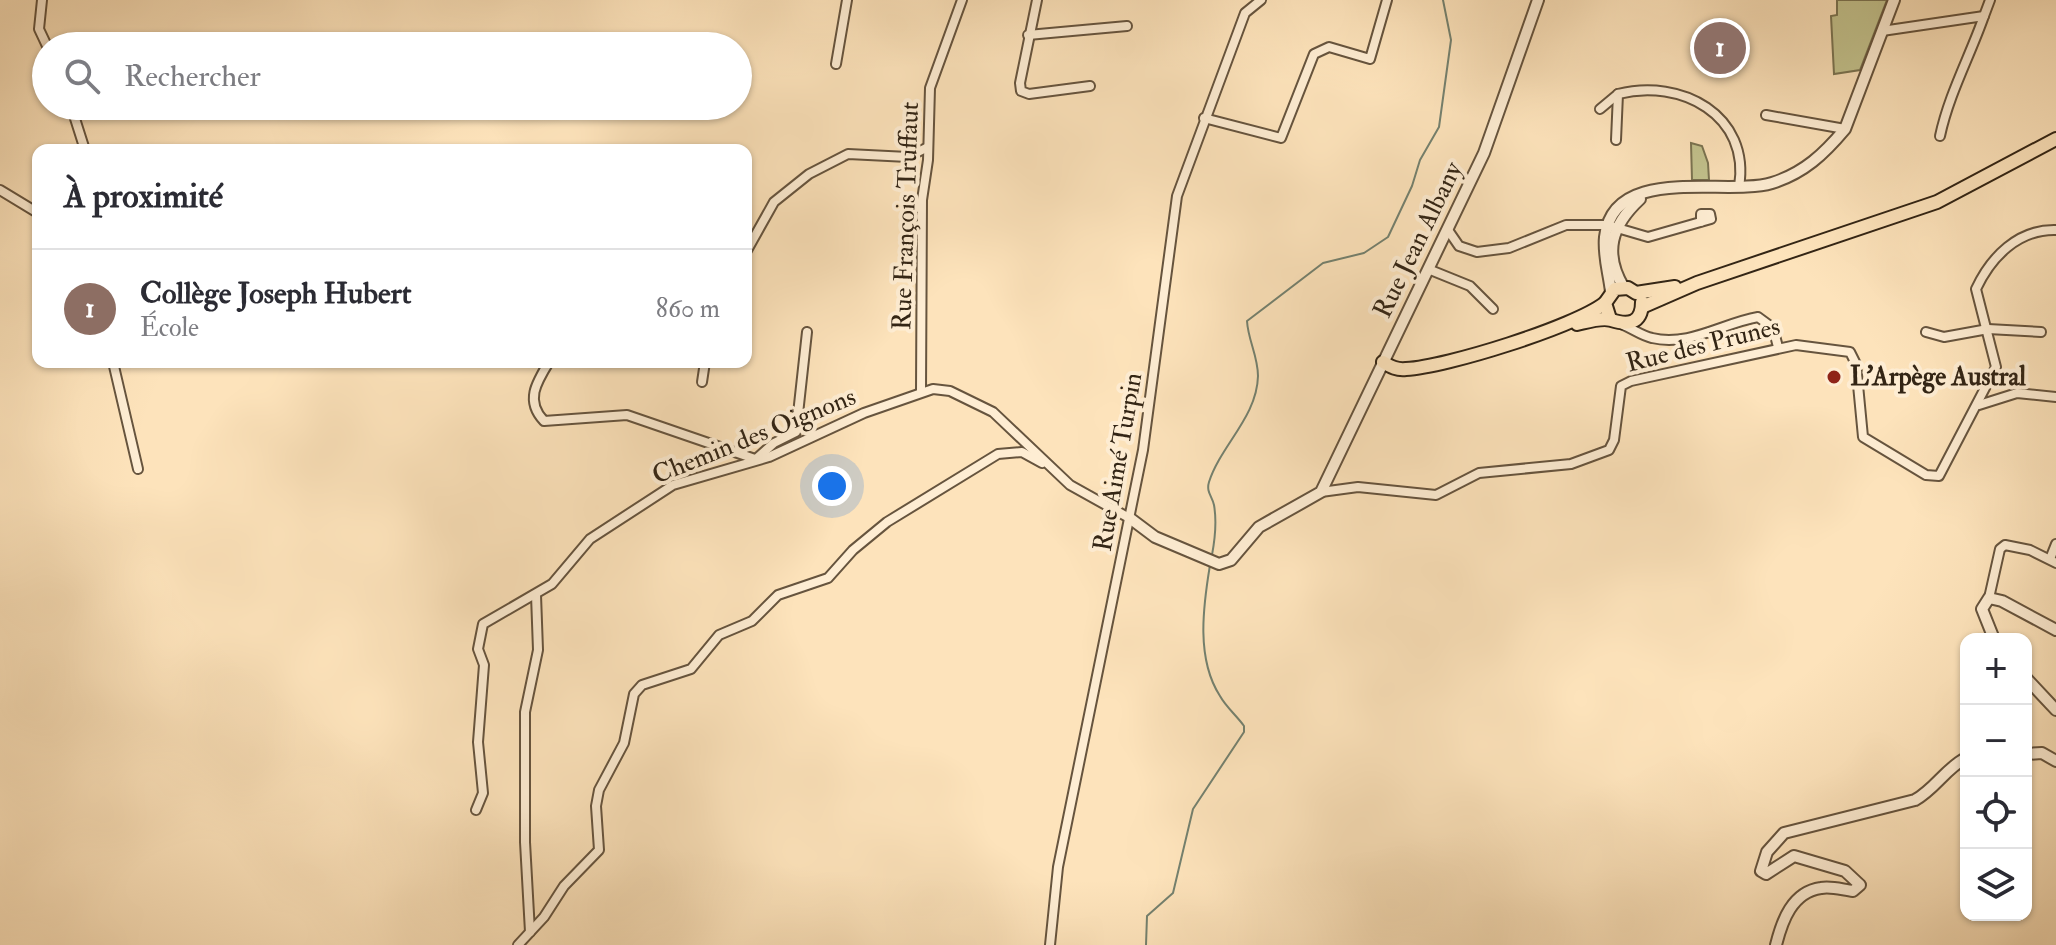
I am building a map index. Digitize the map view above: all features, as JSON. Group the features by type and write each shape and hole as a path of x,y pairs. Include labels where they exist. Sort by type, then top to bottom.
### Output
{"main road":[{"path":"1554,327 1610,319 1623,325 1631,323 1641,311 1697,283 1914,212 2056,139"},
{"path":"1383,362 1392,368 1407,369 1456,358 1554,327 1619,294 1697,283"},
{"path":"1619,294 1641,311"},
{"path":"1610,319 1619,294"}],"street":[{"path":"40,32 42,0"},
{"path":"836,64 847,0"},
{"name":"Rue François Truffaut","path":"921,392 930,88 962,0"},
{"path":"1037,0 1028,35 1021,91 1029,94 1090,86"},
{"name":"Rue Aimé Turpin","path":"1050,945 1058,867 1131,519 1177,196 1245,13 1261,0"},
{"path":"1204,118 1281,138 1314,54 1329,47 1370,59 1387,0"},
{"name":"Rue Jean Albany","path":"1321,492 1484,153 1538,0"},
{"path":"1940,136 1946,107 1965,72 1990,0"},
{"path":"1619,294 1610,256 1611,227 1642,196 1662,189 1771,183 1802,170 1822,155 1845,129 1893,2"},
{"path":"1882,31 1984,16"},
{"path":"1028,35 1127,26"},
{"path":"1600,109 1618,94 1657,89 1684,96 1716,114 1729,128 1739,149 1739,187"},
{"path":"1616,140 1618,94"},
{"path":"1766,115 1845,129"},
{"path":"75,120 83,144"},
{"path":"752,241 774,202 809,174 848,154 908,157 926,148"},
{"path":"0,190 32,209"},
{"path":"1448,230 1459,246 1477,252 1509,248 1566,225 1611,227 1648,237 1701,222"},
{"name":"Rue des Prunes","path":"1131,519 1155,537 1219,564 1231,560 1259,527 1321,492 1358,487 1436,495 1479,473 1571,464 1609,450 1614,440 1621,386 1631,381 1778,347 1834,347 1850,352 1856,364 1863,437 1926,475 1939,476 1979,405 1996,367 1976,289 1985,271 2015,242 2042,230 2056,230"},
{"path":"1428,269 1470,286 1493,309"},
{"path":"1641,311 1644,326 1655,339"},
{"path":"1623,325 1655,339 1707,333 1758,317 1773,328 1778,347"},
{"path":"1926,332 1944,337 1988,329 2041,332"},
{"path":"545,368 534,387 533,397 533,406 544,421 627,415 756,459 774,443 796,432 807,332"},
{"path":"114,368 138,469"},
{"path":"702,382 704,368"},
{"name":"Chemin des Oignons","path":"476,810 483,793 478,742 484,665 478,649 483,624 498,612 536,595 552,584 590,539 673,485 805,443 864,413 921,392 950,391 993,412 1046,465 1093,500 1131,519"},
{"path":"1979,405 2017,393 2056,397"},
{"path":"518,945 564,886 599,850 596,806 599,790 624,743 634,694 642,685 691,669 719,635 752,621 778,595 828,578 853,550 887,522 998,454 1022,452 1046,465"},
{"path":"1992,633 1982,609 1989,598 2000,549 2005,545 2053,561 2056,544"},
{"path":"530,932 525,857 525,712 538,650 536,595"},
{"path":"1989,598 2002,601 2056,630"},
{"path":"2032,684 2056,710"},
{"path":"2032,754 2042,753 2056,761"},
{"path":"1776,945 1781,922 1796,900 1817,888 1853,891 1860,885 1845,871 1794,856 1766,874 1761,871 1776,839 1784,833 1915,800 1930,791 1960,761"}],"green space":[{"path":"1837,0 1887,0 1860,70 1834,74 1831,16 1837,15"},
{"path":"1691,143 1702,146 1708,163 1709,180 1692,180"}],"waterway":[{"path":"1212,555 1215,518 1209,482 1252,405 1256,391 1258,369 1247,321 1323,263 1364,253 1388,237 1412,186 1420,160 1439,127 1451,40 1443,0"},
{"path":"1146,945 1147,916 1173,893 1193,809 1244,732 1244,726 1220,696 1207,666 1203,632 1210,565"}],"place":[{"name":"Collège Joseph Hubert","path":"1720,48"},
{"name":"L'Arpège Austral","path":"1834,377"}]}
